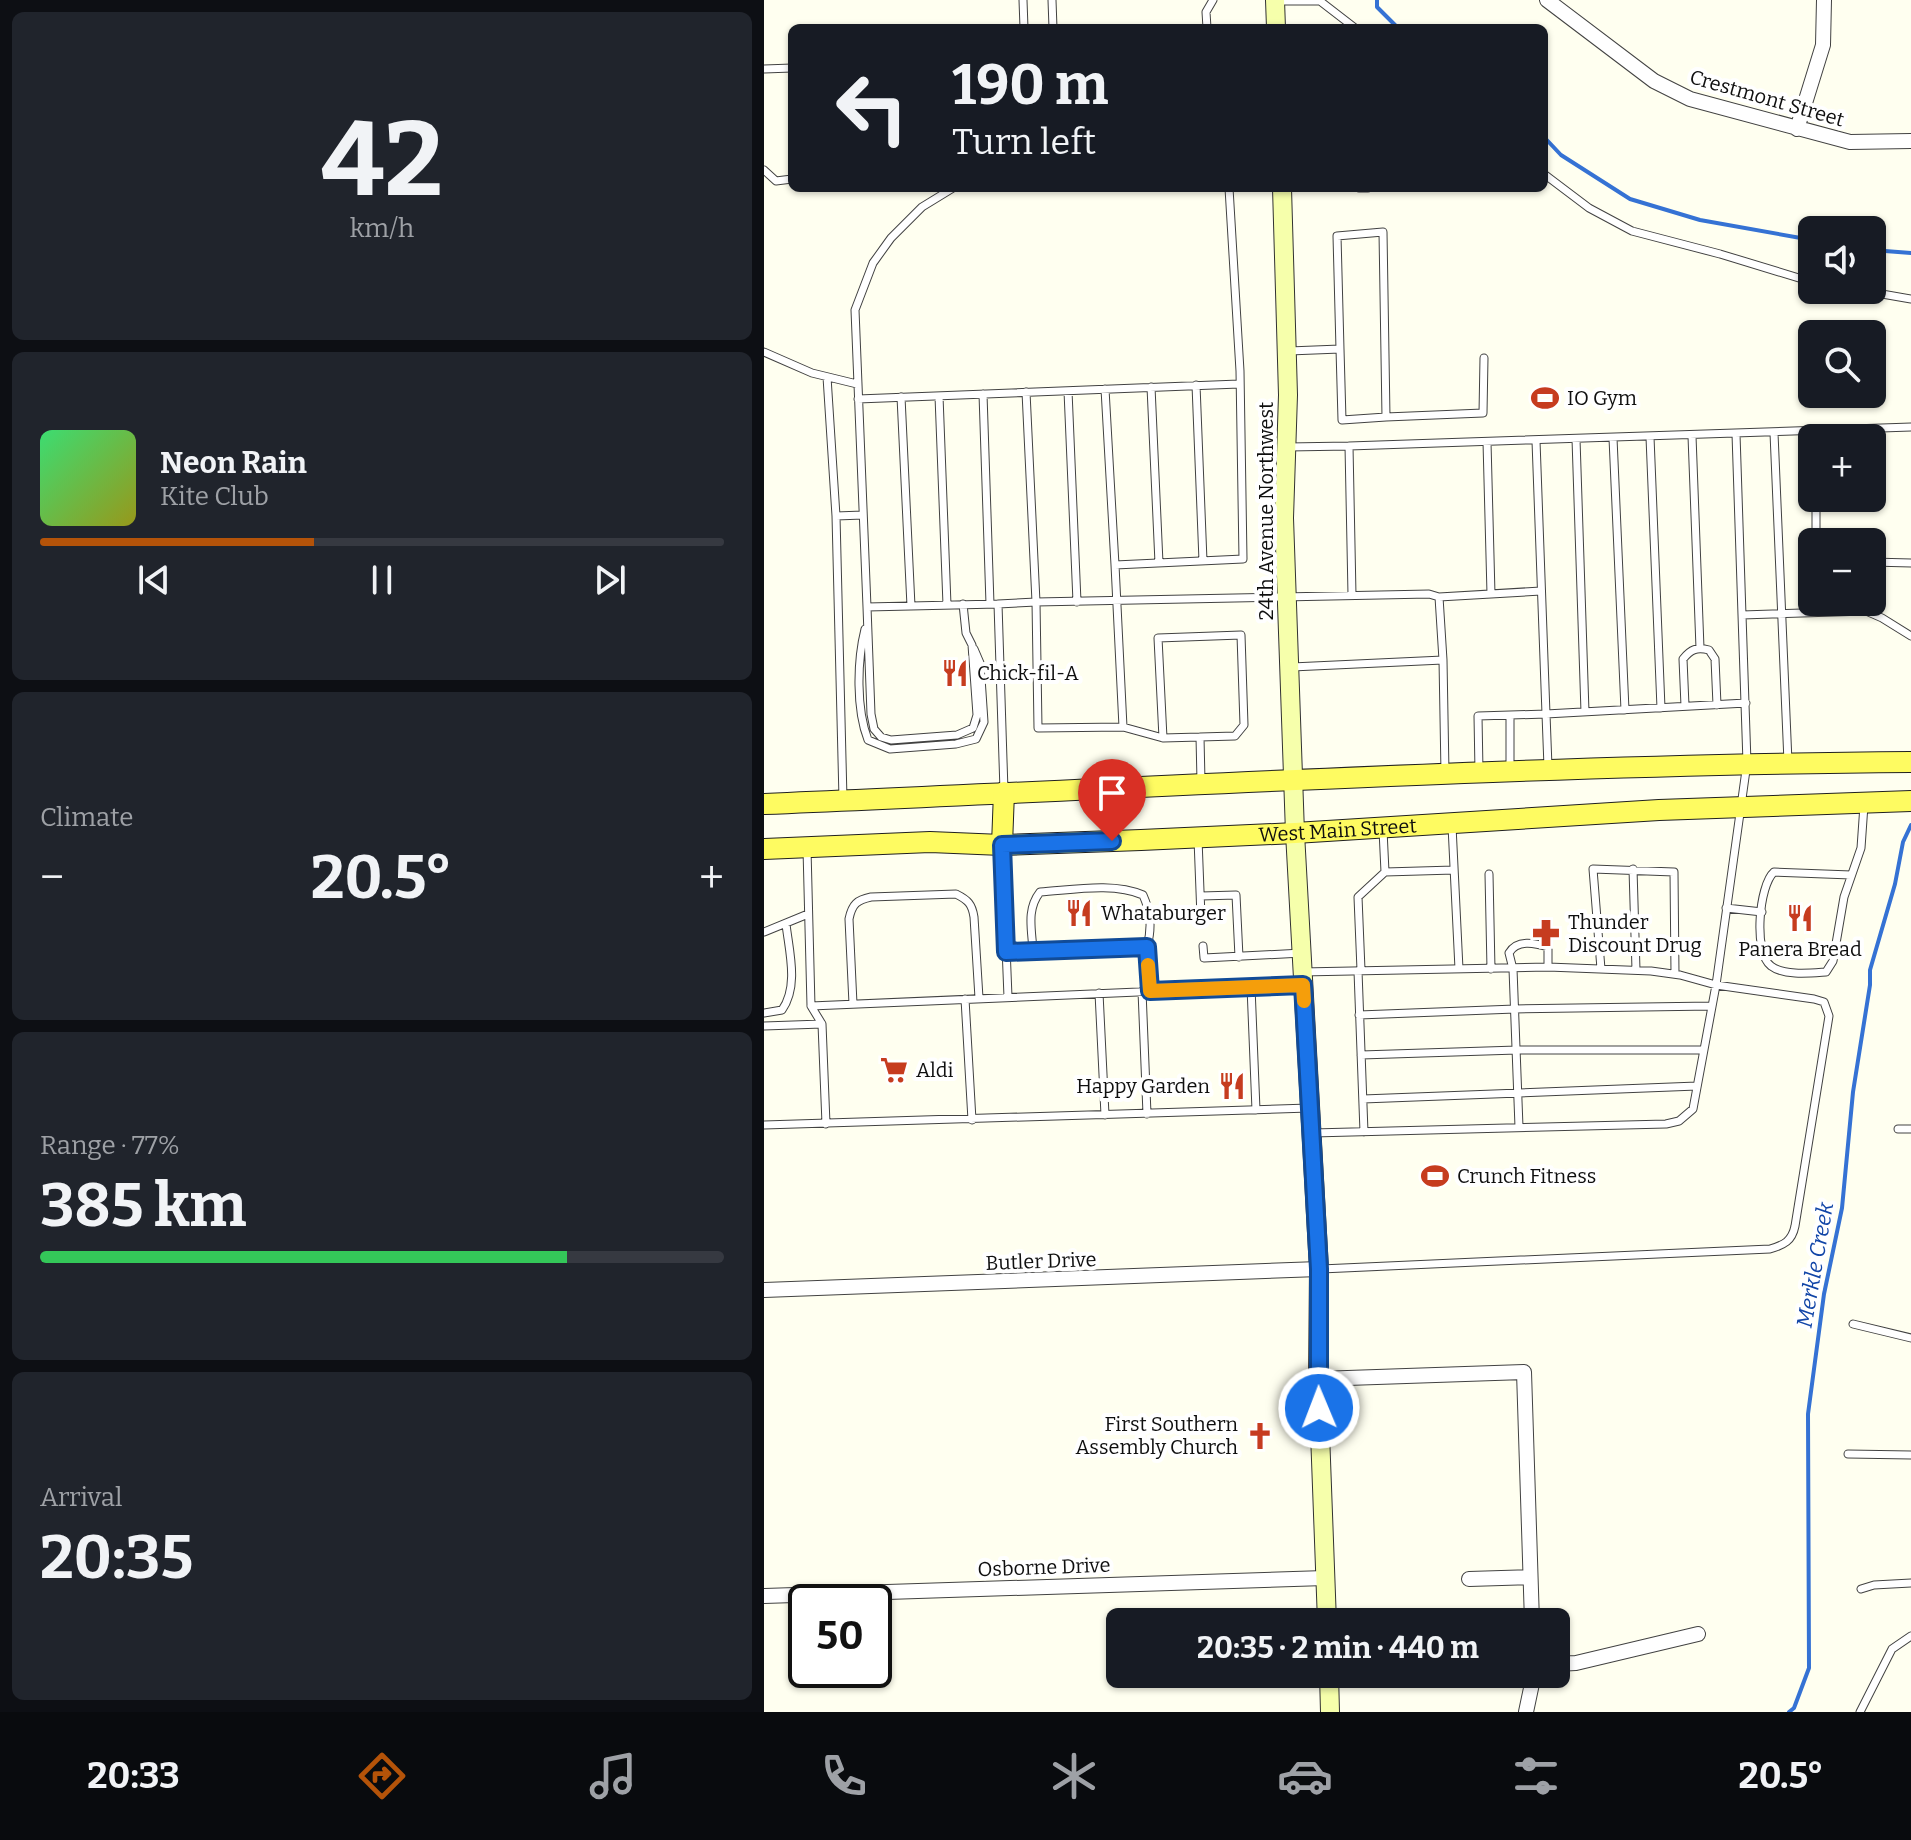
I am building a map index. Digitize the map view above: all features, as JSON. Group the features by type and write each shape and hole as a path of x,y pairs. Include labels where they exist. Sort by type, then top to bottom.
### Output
{"main road":[{"path":"1275,0 1276,24"},
{"name":"24th Avenue Northwest","path":"1282,192 1287,351 1284,518 1295,833 1319,1269 1318,1379 1326,1608"},
{"path":"764,804 1445,774 1747,763 1911,762"},
{"path":"1002,845 1004,792"},
{"name":"West Main Street","path":"764,849 930,842 1002,845 1295,833 1740,807 1911,801"},
{"path":"1329,1688 1330,1712"}],"street":[{"name":"Crestmont Street","path":"1547,0 1639,70 1674,92 1712,106 1850,142 1911,141"},
{"path":"1797,129 1823,45 1824,0"},
{"name":"Butler Drive","path":"764,1290 1319,1269"},
{"path":"1318,1379 1524,1372 1531,1608"},
{"path":"1469,1579 1530,1577"},
{"name":"Osborne Drive","path":"764,1596 1325,1578"},
{"path":"1570,1662 1609,1656 1698,1634"},
{"path":"1526,1712 1531,1688"}],"lane":[{"path":"1023,0 1024,24"},
{"path":"1052,0 1053,24"},
{"path":"1207,24 1206,12 1213,0"},
{"path":"1275,0 1320,0 1350,24"},
{"path":"764,69 788,68"},
{"path":"764,170 776,181 788,180"},
{"path":"1548,177 1589,208 1632,231 1798,278"},
{"path":"946,192 904,223 873,263 854,315 871,714 874,729 881,737 891,740 957,735 973,728 977,715 972,645 966,633 963,604"},
{"path":"1115,565 1243,559 1239,384 1229,192"},
{"path":"1386,417 1383,232 1337,236 1342,420 1483,413 1484,358"},
{"path":"1886,295 1911,299"},
{"path":"1287,351 1340,349"},
{"path":"764,352 793,366 857,384"},
{"path":"827,377 836,516 844,801"},
{"path":"858,399 1239,384"},
{"path":"1196,385 1203,561"},
{"path":"1151,387 1159,563"},
{"path":"1105,389 1123,727"},
{"path":"1068,391 1077,602"},
{"path":"1026,392 1036,602 1038,728 1123,727 1163,738 1235,736 1244,725 1241,635 1158,638 1163,738"},
{"path":"983,394 1004,792"},
{"path":"939,396 947,605"},
{"path":"901,397 911,606"},
{"path":"1886,429 1911,427"},
{"path":"1774,433 1788,763"},
{"path":"1311,1133 1666,1124 1679,1121 1693,1109 1716,985 1747,763 1736,434"},
{"path":"1286,447 1798,434"},
{"path":"1692,436 1700,648"},
{"path":"1650,437 1661,708"},
{"path":"1613,438 1625,710"},
{"path":"1576,439 1585,712"},
{"path":"1536,441 1548,771"},
{"path":"1487,442 1491,594"},
{"path":"1349,446 1352,595"},
{"path":"836,516 863,515"},
{"path":"1886,562 1911,563"},
{"path":"867,607 1352,595 1429,594 1439,597 1541,591"},
{"path":"1439,597 1445,774"},
{"path":"1742,615 1866,611 1911,636"},
{"path":"1685,706 1683,659 1689,650 1700,648 1709,650 1715,659 1717,705"},
{"path":"1290,668 1443,660"},
{"path":"1479,773 1478,716 1746,703"},
{"path":"1510,715 1510,772"},
{"path":"1200,737 1201,784"},
{"path":"1851,875 1774,872 1765,883 1760,929 1763,955 1771,966 1784,971 1826,972 1833,961 1844,897 1861,848 1864,803"},
{"path":"1452,823 1459,969"},
{"path":"1383,828 1385,872"},
{"path":"1198,837 1201,917"},
{"path":"1002,845 1008,997"},
{"path":"807,847 811,1006 822,1024 826,1124"},
{"path":"1601,969 1593,869 1633,869 1674,872 1675,974"},
{"path":"1633,869 1636,970"},
{"path":"1364,1132 1358,897 1385,872 1454,870"},
{"path":"1489,874 1491,969"},
{"path":"1033,951 1030,911 1032,902 1040,892 1101,889 1131,890 1143,895 1150,911 1151,932 1147,947 1146,991 1147,1114"},
{"path":"853,1004 849,919 851,908 859,900 871,897 956,894 972,904 979,998"},
{"path":"1201,896 1236,895 1239,957"},
{"path":"1726,908 1762,912"},
{"path":"764,932 808,914"},
{"path":"764,1013 782,1010 789,1000 790,962 786,924"},
{"path":"1519,1127 1513,969 1509,953 1521,944 1548,947 1548,967"},
{"path":"1203,946 1204,958 1239,957 1302,970 1548,967 1636,970 1675,974 1716,985 1824,1002 1829,1016 1792,1237 1782,1246 1755,1250 1319,1269"},
{"path":"1006,952 1147,947"},
{"path":"811,1006 1251,987 1302,970"},
{"path":"1251,987 1256,1110"},
{"path":"1099,993 1105,1115"},
{"path":"965,999 972,1120"},
{"path":"1359,1015 1712,1006"},
{"path":"764,1026 822,1024"},
{"path":"1361,1055 1517,1050 1704,1050"},
{"path":"1363,1099 1697,1086"},
{"path":"764,1125 1310,1108"},
{"path":"1898,1129 1911,1129"},
{"path":"1853,1324 1911,1338"},
{"path":"1848,1454 1911,1455"},
{"path":"1861,1589 1874,1585 1911,1583"},
{"path":"1860,1712 1892,1649 1911,1636"}],"waterway":[{"path":"1377,0 1377,7 1394,24"},
{"path":"1548,141 1561,155 1630,199 1700,220 1798,238"},
{"path":"1886,251 1911,253"},
{"name":"Merkle Creek","path":"1789,1712 1794,1708 1809,1668 1808,1414 1824,1294 1842,1208 1853,1092 1870,970 1895,884 1903,842 1911,825"}],"slow traffic":[{"path":"1148,965 1150,991 1303,985 1304,1001"}],"place":[{"name":"IO Gym","path":"1545,398"},
{"name":"Chick-fil-A","path":"955,673"},
{"name":"Whataburger","path":"1079,913"},
{"name":"Panera Bread","path":"1800,918"},
{"name":"Thunder Discount Drug","path":"1546,933"},
{"name":"Aldi","path":"894,1070"},
{"name":"Happy Garden","path":"1232,1086"},
{"name":"Crunch Fitness","path":"1435,1176"},
{"name":"First Southern Assembly Church","path":"1260,1436"}],"route":[{"path":"1112,841 1002,845 1006,952 1147,947 1150,991 1303,985 1319,1269 1319,1408"}]}
